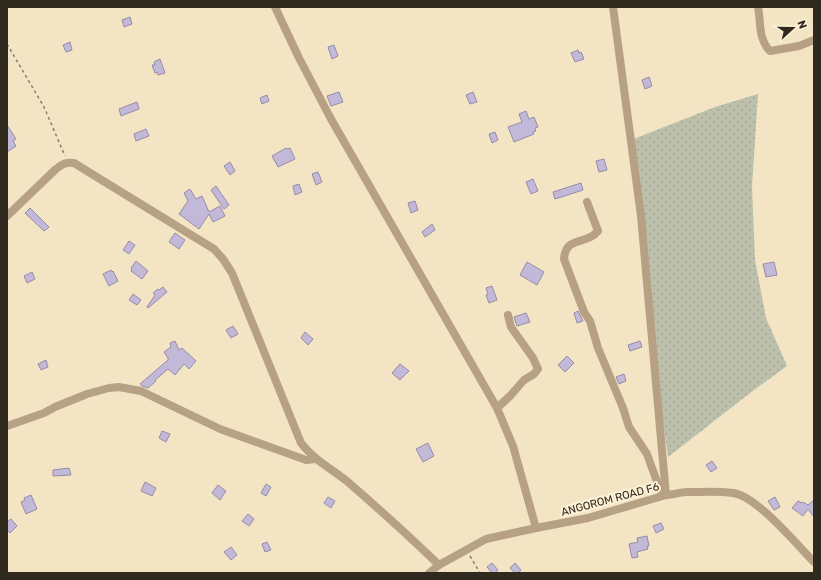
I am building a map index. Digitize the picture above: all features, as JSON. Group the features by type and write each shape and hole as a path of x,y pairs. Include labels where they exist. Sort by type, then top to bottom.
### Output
{"street":[{"path":"275,7 299,58 331,119 497,408 513,446 536,528"},
{"path":"613,7 641,216 666,495"},
{"path":"758,7 762,38 765,46 770,51 799,46 814,40"},
{"path":"7,216 56,169 62,164 68,162 74,163 214,249 232,273 301,443 316,459 345,480 403,529 439,565"},
{"path":"586,202 598,231 594,236 569,245 565,251 564,259 584,312 590,321 598,348 624,408 629,427 646,454 660,490 666,495"},
{"path":"497,408 511,396 524,380 534,374 538,369 533,358 511,327 508,315"},
{"path":"7,426 44,413 87,394 119,387 141,391 220,429 306,460 316,459"},
{"name":"ANGOROM ROAD F6","path":"429,573 439,565 486,539 588,518 666,495 688,492 735,493 746,498 778,525 814,562"}],"path":[{"path":"7,44 44,107 68,162"},
{"path":"466,549 480,573"}],"green space":[{"path":"758,94 752,187 755,260 766,318 787,366 668,457 655,368 631,140 715,107"}],"building":[{"path":"130,17 132,24 124,27 122,20"},
{"path":"70,42 72,50 66,52 63,45"},
{"path":"334,45 338,56 332,59 328,47"},
{"path":"578,50 579,53 581,52 584,59 575,62 571,53"},
{"path":"160,59 165,73 158,75 157,72 155,73 152,65 155,65 154,62"},
{"path":"649,77 652,86 645,89 642,80"},
{"path":"339,92 343,102 331,106 327,96"},
{"path":"473,92 477,102 470,104 466,95"},
{"path":"267,95 269,101 262,104 260,98"},
{"path":"137,102 139,109 121,116 119,109"},
{"path":"526,111 529,119 534,117 538,127 535,128 536,131 533,132 534,134 514,142 508,127 522,122 519,114"},
{"path":"7,125 16,139 13,141 16,146 7,152"},
{"path":"146,129 149,136 136,141 134,134"},
{"path":"495,132 498,140 492,143 489,134"},
{"path":"286,148 290,148 295,159 278,167 272,156"},
{"path":"604,159 607,170 599,172 596,161"},
{"path":"230,162 235,171 230,175 224,166"},
{"path":"318,172 322,182 316,185 312,174"},
{"path":"533,179 538,191 531,194 526,182"},
{"path":"581,183 583,190 555,199 553,192"},
{"path":"299,184 302,192 295,195 293,186"},
{"path":"216,186 229,205 224,209 211,190"},
{"path":"190,189 196,199 202,196 209,212 220,206 225,216 213,222 209,214 199,229 179,214 188,201 184,193"},
{"path":"415,201 418,210 411,213 408,203"},
{"path":"30,208 49,227 44,231 25,213"},
{"path":"432,224 435,230 425,237 422,232"},
{"path":"175,233 185,240 179,249 169,242"},
{"path":"129,241 135,245 129,254 123,250"},
{"path":"136,261 148,271 142,279 131,271 131,268"},
{"path":"527,262 544,272 537,285 520,275"},
{"path":"774,262 777,275 766,277 763,264"},
{"path":"111,270 118,281 109,286 103,274"},
{"path":"32,272 35,279 27,283 24,276"},
{"path":"492,286 497,300 489,303 486,295 488,294 486,288"},
{"path":"163,287 167,292 148,308 147,307 155,295 153,293"},
{"path":"133,294 141,300 137,305 129,300"},
{"path":"578,311 583,321 577,323 574,313"},
{"path":"526,313 530,322 517,326 514,317"},
{"path":"233,326 238,334 231,338 226,330"},
{"path":"305,332 313,339 308,345 301,338"},
{"path":"175,341 179,350 182,348 196,361 189,369 184,364 175,375 168,369 148,388 142,386 140,384 168,360 164,352 171,347 170,343"},
{"path":"640,341 642,347 630,351 628,345"},
{"path":"567,356 574,363 565,372 558,365"},
{"path":"46,360 48,367 41,370 38,364"},
{"path":"400,364 409,371 400,380 392,373"},
{"path":"624,374 626,381 619,384 616,377"},
{"path":"162,431 170,434 166,442 159,438"},
{"path":"428,443 434,456 423,462 416,449"},
{"path":"712,461 717,468 711,472 706,465"},
{"path":"69,468 71,475 53,476 53,470"},
{"path":"145,482 156,488 152,496 141,491"},
{"path":"266,484 271,487 266,496 261,493"},
{"path":"218,485 226,491 220,500 212,493"},
{"path":"31,495 37,509 26,514 21,502 25,500 24,498"},
{"path":"328,497 335,501 331,508 324,503"},
{"path":"775,497 780,507 774,510 768,501"},
{"path":"814,500 814,517 808,509 803,516 792,508 798,501 808,505"},
{"path":"248,514 254,519 249,526 242,521"},
{"path":"11,519 17,526 10,533 7,530 7,522"},
{"path":"661,523 664,529 656,533 653,526"},
{"path":"647,536 649,546 647,546 648,549 637,552 638,557 632,558 629,544 638,542 637,538"},
{"path":"267,542 271,550 265,552 262,544"},
{"path":"231,547 237,555 231,560 224,552"},
{"path":"492,563 498,570 495,573 492,573 487,567"},
{"path":"515,563 521,570 517,573 510,568"}]}
